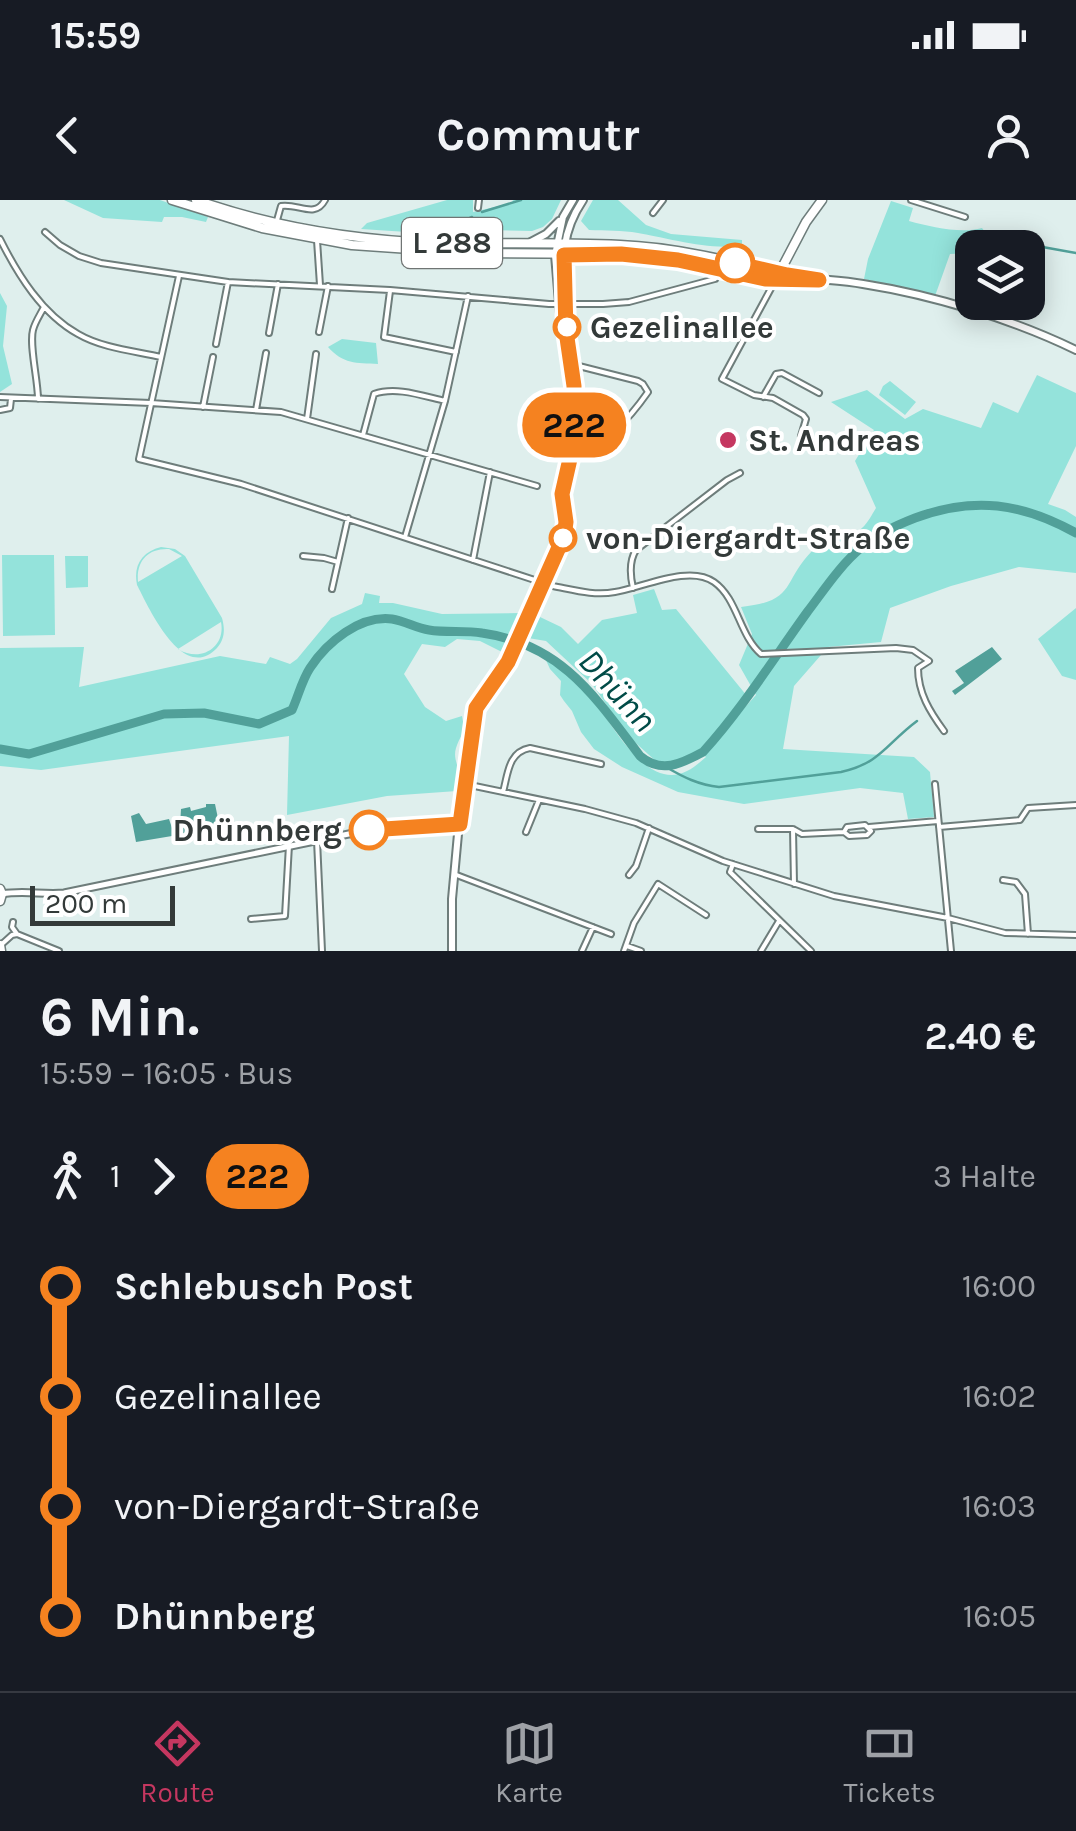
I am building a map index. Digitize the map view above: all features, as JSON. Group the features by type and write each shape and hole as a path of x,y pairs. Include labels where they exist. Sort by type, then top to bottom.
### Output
{"main road":[{"name":"L 288","path":"172,200 228,219 318,236 432,251 559,255"},
{"name":"L 288","path":"196,200 274,227"},
{"path":"528,244 546,234 573,200"},
{"path":"560,244 583,200"},
{"path":"776,277 822,200"},
{"path":"453,948 454,874 476,708 516,646 566,522 562,494 572,450 574,386 562,304 559,255 563,216"},
{"name":"L 288","path":"318,236 560,244"},
{"path":"560,244 679,251 760,269 776,277 819,280"},
{"path":"559,255 621,254 776,277 864,284 949,304 1028,329 1076,350"},
{"path":"760,269 785,259"},
{"path":"785,259 788,269 800,277"}],"street":[{"path":"274,227 278,209 283,205 314,210 325,200"},
{"path":"478,208 479,200"},
{"path":"653,213 664,200"},
{"path":"911,200 965,217"},
{"path":"45,232 60,245 90,260 228,282 562,304 618,304 716,279"},
{"path":"318,236 320,286"},
{"path":"0,239 44,308 78,335 161,357"},
{"path":"178,276 139,459 242,484 543,584 591,594 676,577 708,578 726,595 754,648 766,655 896,648 918,653 928,661 918,668"},
{"path":"776,277 722,380 754,395 772,398 803,415 806,419 802,436"},
{"path":"216,344 228,282"},
{"path":"268,334 278,284"},
{"path":"319,332 328,286"},
{"path":"390,290 384,337 456,352"},
{"path":"405,537 445,401 468,296"},
{"path":"38,399 31,337 44,308"},
{"path":"256,410 266,354"},
{"path":"307,419 316,354"},
{"path":"203,407 213,356"},
{"path":"572,364 638,381 648,392 609,436 572,450"},
{"path":"763,397 776,374 782,373 818,392"},
{"path":"363,436 374,394 389,390 445,401"},
{"path":"0,397 281,412 538,486"},
{"path":"0,410 10,408 11,397"},
{"path":"474,560 490,472"},
{"path":"633,588 631,568 636,550 740,473"},
{"path":"332,589 348,518"},
{"path":"303,556 338,562"},
{"path":"918,653 919,682 928,709 944,731"},
{"path":"503,792 512,758 520,750 530,748 601,764"},
{"path":"465,784 585,809 649,828 733,864 834,896 1005,933 1076,935"},
{"path":"935,784 952,951"},
{"path":"526,832 540,800"},
{"path":"844,832 850,826 1020,820 1028,808 1076,804"},
{"path":"1,895 19,891 64,893 373,829 460,824"},
{"path":"758,830 864,836 870,833 869,827"},
{"path":"629,876 649,828"},
{"path":"793,829 794,884"},
{"path":"317,840 322,951"},
{"path":"251,919 285,916 289,845"},
{"path":"733,864 730,872 811,951"},
{"path":"454,874 611,934"},
{"path":"1003,880 1016,882 1022,889 1028,934"},
{"path":"641,951 625,948 634,923 658,884 706,916"},
{"path":"762,951 779,921"},
{"path":"13,922 17,934 59,951"},
{"path":"582,951 594,927"},
{"path":"0,948 6,939 17,934"}],"shaded area":[{"path":"64,200 160,200 208,217 206,222 182,217 164,217 162,222 103,218"},
{"path":"447,200 473,200 473,212 513,200 561,200 552,219 532,231 438,234 361,229 367,223"},
{"path":"593,200 618,200 646,225 671,234 742,240 742,244 706,246 632,232 589,230 581,221"},
{"path":"891,201 913,208 909,221 955,230 955,254 950,254 935,296 864,279"},
{"path":"0,293 7,306 3,346 12,384 0,392"},
{"path":"342,339 376,343 378,364 339,357 328,347"},
{"path":"1037,375 1076,393 1076,446 1048,504 1076,517 1076,573 1019,567 890,608 881,642 828,647 794,686 783,749 914,757 930,772 934,817 908,819 903,793 860,788 744,804 678,792 622,767 594,749 560,695 561,681 550,669 544,656 547,653 583,685 642,762 671,775 690,770 706,757 703,754 756,695 739,665 752,634 741,607 780,595 812,551 857,532 876,508 855,461 874,430 831,402 867,390 905,419 923,409 981,428 993,402 1018,413"},
{"path":"890,381 916,402 905,415 879,395"},
{"path":"161,547 175,549 185,556 222,618 222,641 204,657 192,657 180,650 195,654 210,650 219,639 221,622 179,649 159,625 137,585 138,566 144,556","holes":["169,549 182,556 138,582 145,557"]},
{"path":"2,555 54,555 55,635 3,636"},
{"path":"65,556 88,556 88,587 66,588"},
{"path":"654,589 662,610 676,609 747,696 713,740 690,761 659,764 628,736 592,684 546,641 528,638 540,617 561,627 578,644 602,620 637,613 633,595"},
{"path":"365,593 380,596 379,603 442,614 520,613 502,652 480,641 457,639 445,647 422,644 404,674 425,707 446,721 462,716 463,731 455,752 457,791 387,796 287,815 289,736 41,770 0,766 0,648 84,647 79,687 220,656 266,664 270,657 290,664 331,618 362,604"},
{"path":"1076,608 1076,680 1062,676 1038,639"},
{"path":"992,647 1002,659 955,695 952,691 964,683 955,671"},
{"path":"215,804 220,828 136,842 131,816 139,813 146,824 169,819 172,828 180,826 181,809 190,807 191,811"}],"waterway":[{"path":"482,212 521,200"},
{"path":"431,234 442,226 472,217"},
{"path":"1045,247 1076,253"},
{"name":"Dhünn","path":"0,749 29,754 164,714 204,713 259,724 292,710 310,668 345,632 368,621 392,619 429,630 482,633 534,649 556,661 592,694 640,756 656,765 671,765 703,752 833,577 854,554 881,534 937,511 978,505 1017,509 1076,533"},
{"path":"666,767 691,780 719,787 841,772 874,758 917,721"}],"bus line":[{"name":"222","path":"369,830 460,824 476,708 508,662 564,536 562,494 572,450 574,386 566,331 564,255 621,254 678,260 765,279 819,280 735,263"}],"place":[{"name":"Gezelinallee","path":"567,327"},
{"name":"St. Andreas","path":"728,440"},
{"name":"von-Diergardt-Straße","path":"563,538"},
{"name":"Dhünnberg","path":"369,830"}]}
